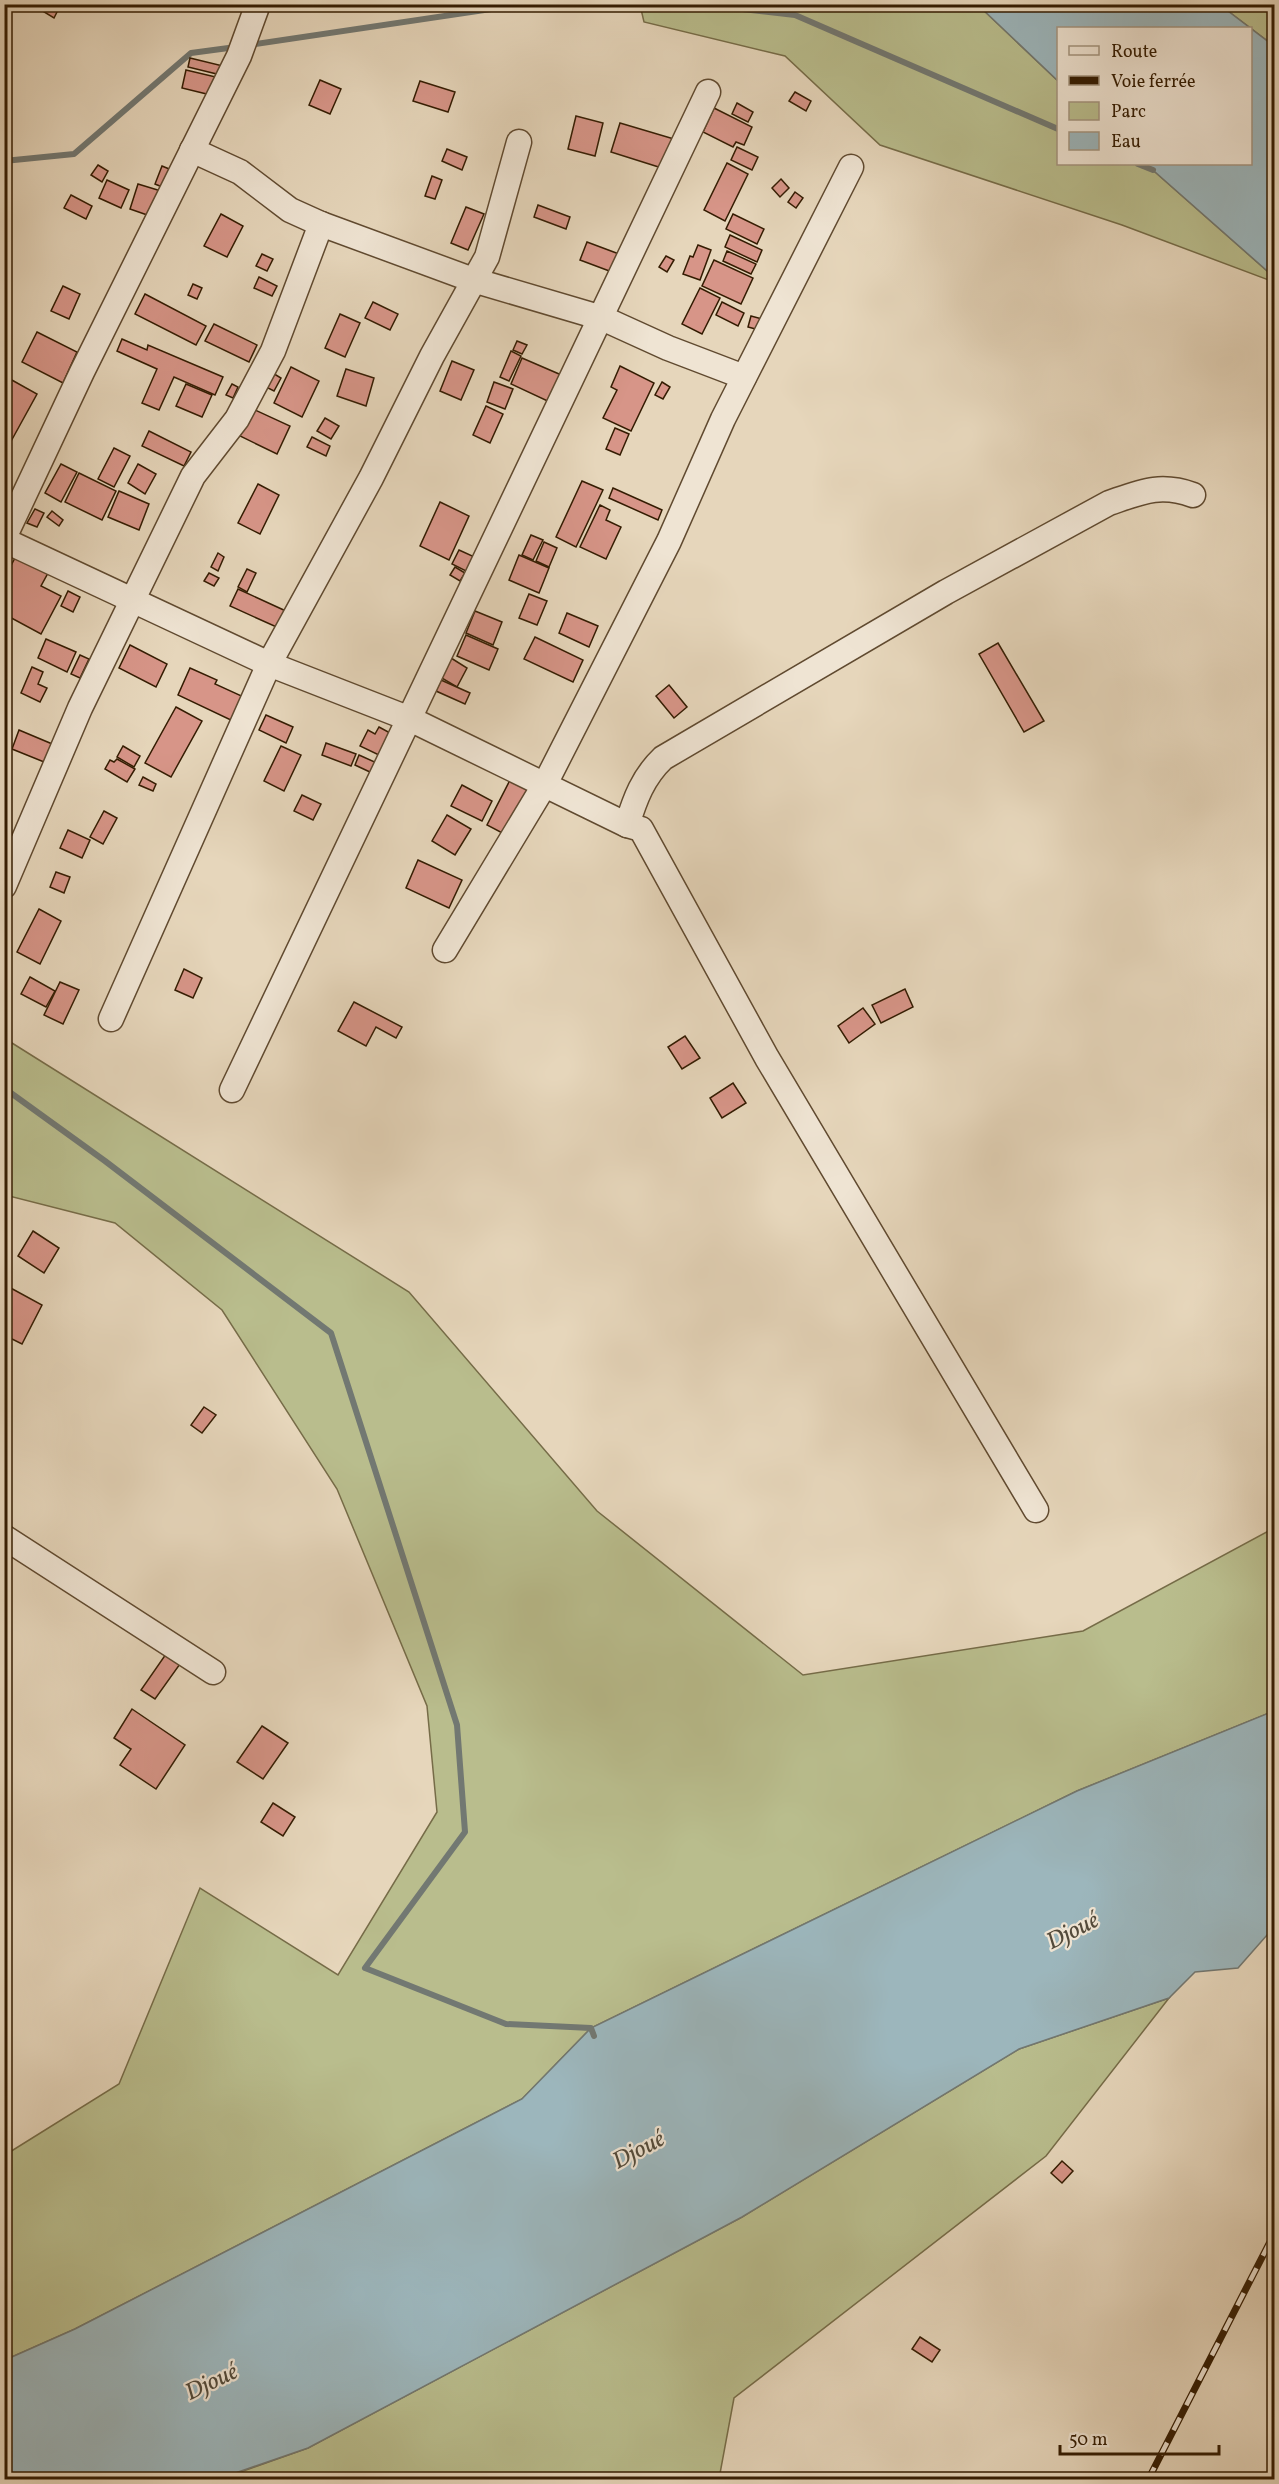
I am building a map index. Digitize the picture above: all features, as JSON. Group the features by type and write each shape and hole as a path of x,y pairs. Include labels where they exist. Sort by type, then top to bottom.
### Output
{"street":[{"path":"258,4 239,56 87,361 4,539 269,664 410,719 627,825 641,829 767,1058 1036,1510"},
{"path":"232,1090 708,92"},
{"path":"111,1019 269,664 371,478 487,257 519,142"},
{"path":"192,150 240,172 290,210 321,224 473,280 602,318 668,348 744,377"},
{"path":"445,950 545,784 669,541 723,419 851,167"},
{"path":"4,886 80,708 193,476 237,419 273,351 321,224"},
{"path":"627,825 638,792 649,772 663,758 836,655 1109,503 1148,489 1174,488 1193,495"},
{"path":"4,1537 213,1672"}],"green space":[{"path":"640,5 978,5 1057,80 1057,165 1147,165 1274,277 1274,282 1122,225 880,145 785,56 644,22"},
{"path":"1220,5 1274,5 1274,46 1252,27"},
{"path":"4,1038 409,1292 597,1511 803,1675 1083,1631 1274,1528 1274,1711 1077,1791 591,2028 522,2099 75,2329 5,2360 5,2155 119,2084 200,1888 338,1975 437,1812 427,1706 337,1489 222,1310 115,1223 5,1195"},
{"path":"1169,1998 1046,2156 734,2398 719,2479 218,2480 308,2448 742,2217 1019,2049"}],"water":[{"path":"978,5 1220,5 1249,27 1057,27 1057,80"},
{"path":"1252,29 1274,46 1274,277 1147,165 1252,165"},
{"name":"Djoué","path":"1274,1711 1274,1927 1238,1968 1195,1972 1169,1998 1019,2049 742,2217 308,2448 218,2479 5,2479 5,2360 75,2329 522,2099 591,2028 1077,1791"}],"building":[{"path":"31,4 61,4 54,18"},
{"path":"190,58 223,66 221,75 188,67"},
{"path":"186,70 220,78 215,96 182,88"},
{"path":"320,80 341,89 330,114 309,105"},
{"path":"420,81 455,92 448,112 413,101"},
{"path":"795,92 811,101 806,111 789,101"},
{"path":"737,103 753,112 748,122 732,114"},
{"path":"714,108 752,127 744,145 736,142 733,147 703,132"},
{"path":"576,116 603,123 595,156 568,149"},
{"path":"620,123 674,139 665,169 611,152"},
{"path":"737,147 758,157 752,170 731,160"},
{"path":"447,149 467,157 462,170 442,161"},
{"path":"727,163 748,174 725,221 704,210"},
{"path":"98,165 108,171 102,182 91,175"},
{"path":"162,166 174,171 167,189 155,184"},
{"path":"432,176 442,180 435,199 425,196"},
{"path":"781,179 789,188 780,197 772,188"},
{"path":"107,180 129,190 121,208 99,198"},
{"path":"138,184 161,191 153,217 130,209"},
{"path":"795,192 803,198 796,208 788,202"},
{"path":"71,195 92,206 86,219 64,208"},
{"path":"538,205 570,217 566,229 534,217"},
{"path":"466,207 484,214 468,250 451,243"},
{"path":"221,214 243,226 227,257 204,246"},
{"path":"733,214 764,229 757,244 726,229"},
{"path":"730,235 762,250 757,262 725,247"},
{"path":"587,242 619,254 612,272 580,260"},
{"path":"698,245 711,250 700,280 683,274 690,256 693,257"},
{"path":"727,251 756,264 751,274 723,261"},
{"path":"262,254 273,259 267,271 256,266"},
{"path":"666,256 674,260 667,272 659,267"},
{"path":"714,260 753,278 741,304 702,286"},
{"path":"259,277 277,286 272,296 254,288"},
{"path":"193,284 202,288 197,299 188,295"},
{"path":"63,286 80,294 69,319 51,311"},
{"path":"700,288 720,298 702,334 682,324"},
{"path":"145,294 206,326 196,345 135,314"},
{"path":"373,302 398,314 390,330 365,318"},
{"path":"722,302 744,313 738,326 716,315"},
{"path":"340,314 360,323 345,357 325,348"},
{"path":"751,316 766,320 763,331 748,327"},
{"path":"214,324 257,345 249,362 205,341"},
{"path":"37,332 77,352 63,383 22,362"},
{"path":"122,339 147,350 148,345 223,377 215,395 174,377 159,410 142,403 157,369 117,351"},
{"path":"517,341 527,345 522,354 513,350"},
{"path":"511,351 521,356 509,381 500,377"},
{"path":"522,358 566,377 554,404 511,384"},
{"path":"452,361 474,370 461,400 440,391"},
{"path":"620,366 654,383 631,431 603,418 617,390 611,387"},
{"path":"291,367 319,381 302,417 274,403"},
{"path":"346,369 374,378 366,406 337,396"},
{"path":"271,372 281,378 274,391 264,386"},
{"path":"10,379 37,394 4,454 4,389"},
{"path":"494,382 513,389 505,409 487,402"},
{"path":"662,382 670,387 663,399 655,395"},
{"path":"186,384 212,395 202,417 176,406"},
{"path":"232,384 238,387 233,398 226,395"},
{"path":"486,406 503,414 490,443 473,435"},
{"path":"253,409 290,426 277,454 240,436"},
{"path":"325,418 339,426 331,439 317,431"},
{"path":"615,428 629,434 620,455 606,449"},
{"path":"149,431 191,452 184,466 142,446"},
{"path":"312,437 330,446 326,456 307,447"},
{"path":"114,448 130,456 114,487 98,479"},
{"path":"61,464 77,472 61,502 45,493"},
{"path":"138,464 156,474 145,494 128,483"},
{"path":"79,473 116,491 102,520 65,502"},
{"path":"582,481 603,490 576,547 556,537"},
{"path":"258,484 279,495 260,534 238,523"},
{"path":"613,488 662,510 658,520 609,498"},
{"path":"119,491 149,504 139,530 108,517"},
{"path":"440,502 469,516 449,560 420,546"},
{"path":"600,505 610,510 606,520 621,527 606,559 580,547"},
{"path":"35,509 44,513 37,527 27,523"},
{"path":"52,511 63,520 59,526 47,517"},
{"path":"531,535 543,540 533,560 522,555"},
{"path":"544,542 557,548 549,567 536,561"},
{"path":"459,550 479,559 472,574 452,564"},
{"path":"218,553 224,557 218,571 211,567"},
{"path":"519,555 549,568 539,593 509,580"},
{"path":"16,556 48,573 41,586 61,596 41,634 4,614 4,579"},
{"path":"455,567 465,573 460,581 450,575"},
{"path":"247,569 256,573 247,592 238,587"},
{"path":"209,573 219,578 214,586 204,581"},
{"path":"238,589 288,612 281,629 230,606"},
{"path":"68,591 80,597 73,612 61,606"},
{"path":"529,594 547,601 537,625 519,618"},
{"path":"475,611 502,622 493,645 466,633"},
{"path":"567,613 598,626 589,647 559,633"},
{"path":"466,635 498,649 489,670 457,656"},
{"path":"535,637 583,660 573,682 524,659"},
{"path":"46,639 76,652 67,672 38,658"},
{"path":"998,643 1044,721 1024,732 979,654"},
{"path":"130,645 167,664 156,687 119,668"},
{"path":"80,655 89,659 80,678 71,674"},
{"path":"451,658 467,668 457,687 440,677"},
{"path":"32,667 43,672 38,684 47,688 40,702 21,693"},
{"path":"190,668 217,680 215,684 246,698 235,722 178,695"},
{"path":"441,680 470,693 465,704 436,691"},
{"path":"669,685 687,707 674,718 656,696"},
{"path":"176,707 202,721 171,777 145,763"},
{"path":"266,715 293,727 286,743 259,730"},
{"path":"379,727 392,734 381,756 360,746 368,730 375,734"},
{"path":"19,730 57,746 49,764 12,749"},
{"path":"326,743 356,754 351,766 322,755"},
{"path":"123,746 140,756 134,767 117,757"},
{"path":"281,746 301,755 284,791 264,781"},
{"path":"359,755 377,763 372,773 355,765"},
{"path":"117,759 135,769 127,782 105,769 110,760 114,762"},
{"path":"143,777 156,784 153,791 139,785"},
{"path":"510,780 532,792 508,836 487,825"},
{"path":"462,785 492,801 482,821 451,806"},
{"path":"302,795 321,804 313,820 294,811"},
{"path":"104,811 117,818 103,844 90,837"},
{"path":"447,815 471,829 455,855 432,841"},
{"path":"68,830 90,840 82,858 60,848"},
{"path":"418,860 462,880 449,908 406,888"},
{"path":"56,872 70,877 64,893 50,887"},
{"path":"39,909 61,921 40,964 17,952"},
{"path":"184,969 202,978 193,998 175,990"},
{"path":"30,977 55,991 46,1007 21,994"},
{"path":"60,982 79,990 63,1024 44,1015"},
{"path":"905,989 913,1007 881,1023 872,1005"},
{"path":"354,1002 402,1027 396,1038 376,1027 366,1046 338,1031"},
{"path":"863,1008 875,1024 849,1043 838,1026"},
{"path":"685,1036 700,1058 682,1069 668,1047"},
{"path":"733,1083 746,1103 722,1118 710,1098"},
{"path":"33,1231 59,1248 44,1273 18,1256"},
{"path":"7,1286 42,1305 22,1344 4,1335"},
{"path":"204,1407 216,1415 202,1433 191,1425"},
{"path":"166,1654 180,1664 155,1699 141,1690"},
{"path":"132,1709 185,1745 156,1789 120,1765 131,1749 114,1738"},
{"path":"262,1726 288,1743 263,1779 237,1762"},
{"path":"273,1803 295,1817 283,1836 261,1822"},
{"path":"1062,2161 1073,2171 1062,2183 1051,2173"},
{"path":"920,2337 940,2350 932,2362 912,2349"}],"waterway":[{"path":"249,45 525,4"},
{"path":"698,4 795,15 1057,129"},
{"path":"4,161 74,154 191,53 236,47"},
{"path":"1140,165 1153,170"},
{"path":"4,1088 105,1161 331,1333 457,1725 465,1832 365,1968 506,2024 591,2028 594,2036"}],"railway":[{"path":"1148,2480 1274,2234"}]}
